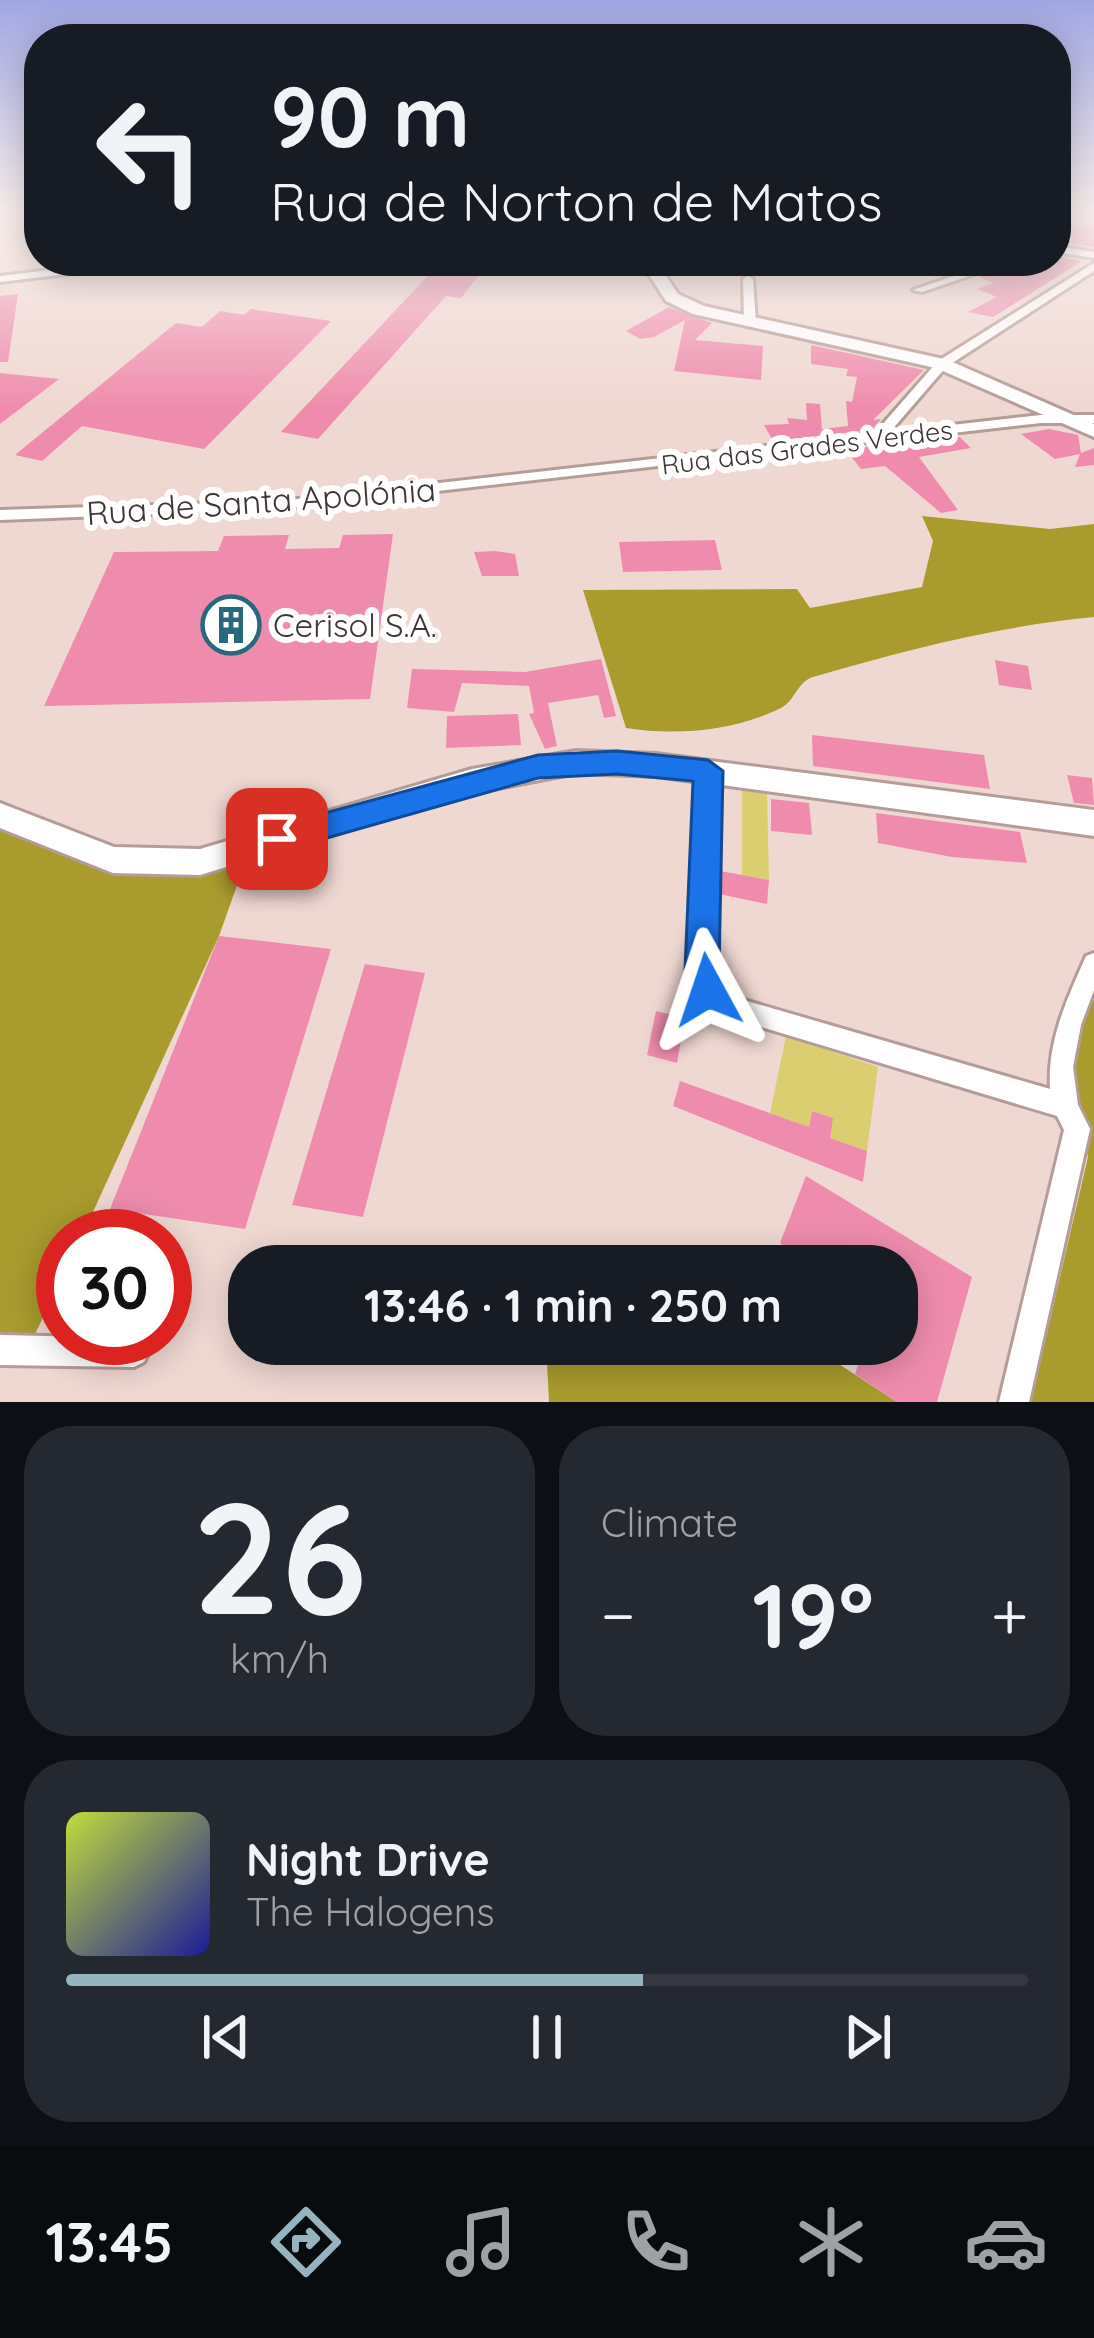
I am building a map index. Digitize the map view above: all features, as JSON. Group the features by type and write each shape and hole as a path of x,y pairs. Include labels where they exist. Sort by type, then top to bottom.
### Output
{"street":[{"path":"875,441 942,364 1079,275"},
{"path":"657,276 682,304 942,364 1094,431"},
{"path":"918,290 961,276"},
{"path":"748,279 751,323"},
{"name":"Rua das Grades Verdes","path":"521,481 1094,419"},
{"name":"Rua de Santa Apolónia","path":"0,515 280,505 521,481"},
{"path":"0,815 85,854 157,865 200,862 472,781 538,767 617,763 1094,823"},
{"path":"708,771 702,970 708,990 723,1005 1061,1105"},
{"path":"1014,1402 1077,1129 1061,1105 1063,1047 1094,963"},
{"path":"0,1350 36,1351"}],"shaded area":[{"path":"922,516 1050,529 1094,524 1094,617 952,640 813,677 781,708 725,727 626,728 583,590 797,589 810,608 922,587 933,541"},
{"path":"742,789 767,792 769,880 742,875"},
{"path":"0,816 95,852 246,860 219,936 94,1209 36,1209 36,1332 29,1347 0,1334"},
{"path":"1083,996 1094,1000 1094,1402 1031,1402 1088,1157 1068,1053"},
{"path":"786,1036 878,1067 867,1151 830,1138 832,1118 812,1111 809,1127 770,1113"},
{"path":"547,1365 840,1365 897,1402 549,1402"}],"building":[{"path":"428,276 478,276 461,298 446,296 318,439 281,432"},
{"path":"1058,276 993,317 968,312 997,297 977,289 994,283 979,277"},
{"path":"18,294 8,362 0,362 0,296"},
{"path":"669,307 712,323 695,340 763,346 761,380 674,371 685,320 654,337 640,339 626,331"},
{"path":"251,309 331,321 204,449 82,426 42,461 15,455 176,323 202,327 220,311 244,315"},
{"path":"811,345 924,370 873,420 881,419 872,430 773,441 764,425 789,424 787,418 807,420 806,403 820,404 822,429 848,426 846,401 852,402 857,377 846,376 848,369 811,364"},
{"path":"0,373 59,379 0,424"},
{"path":"1049,429 1078,435 1081,453 1094,448 1094,465 1075,467 1080,454 1055,459 1021,434"},
{"path":"960,437 971,448 919,457 958,510 941,513 885,466 861,469 845,449"},
{"name":"Cerisol S.A.","path":"393,534 370,699 44,706 114,552 218,551 224,536 289,535 285,549 339,548 343,535"},
{"path":"715,540 722,570 623,572 619,542"},
{"path":"474,552 515,554 519,576 482,576"},
{"path":"601,659 616,716 604,718 598,695 548,703 557,746 545,749 529,714 534,713 529,686 462,683 454,712 407,708 412,669 525,672"},
{"path":"995,660 1028,666 1032,690 999,685"},
{"path":"518,714 521,745 446,748 447,716"},
{"path":"812,735 984,755 990,789 813,766"},
{"path":"1067,775 1092,778 1094,805 1074,803"},
{"path":"771,799 809,803 812,835 771,831"},
{"path":"876,813 1020,832 1027,863 952,857 878,843"},
{"path":"720,871 769,880 767,904 719,894"},
{"path":"219,936 331,949 245,1229 192,1221 192,1209 110,1209"},
{"path":"365,964 425,973 363,1217 292,1205"},
{"path":"656,1011 685,1018 677,1063 647,1055"},
{"path":"680,1081 809,1127 812,1111 833,1118 830,1138 867,1151 863,1182 673,1106"},
{"path":"806,1176 972,1277 937,1402 897,1402 855,1374 858,1365 918,1365 918,1245 780,1243"}],"place":[{"name":"Cerisol S.A.","path":"231,625"}],"route":[{"path":"277,839 472,781 538,767 576,762 708,771 702,970 708,990"}]}
